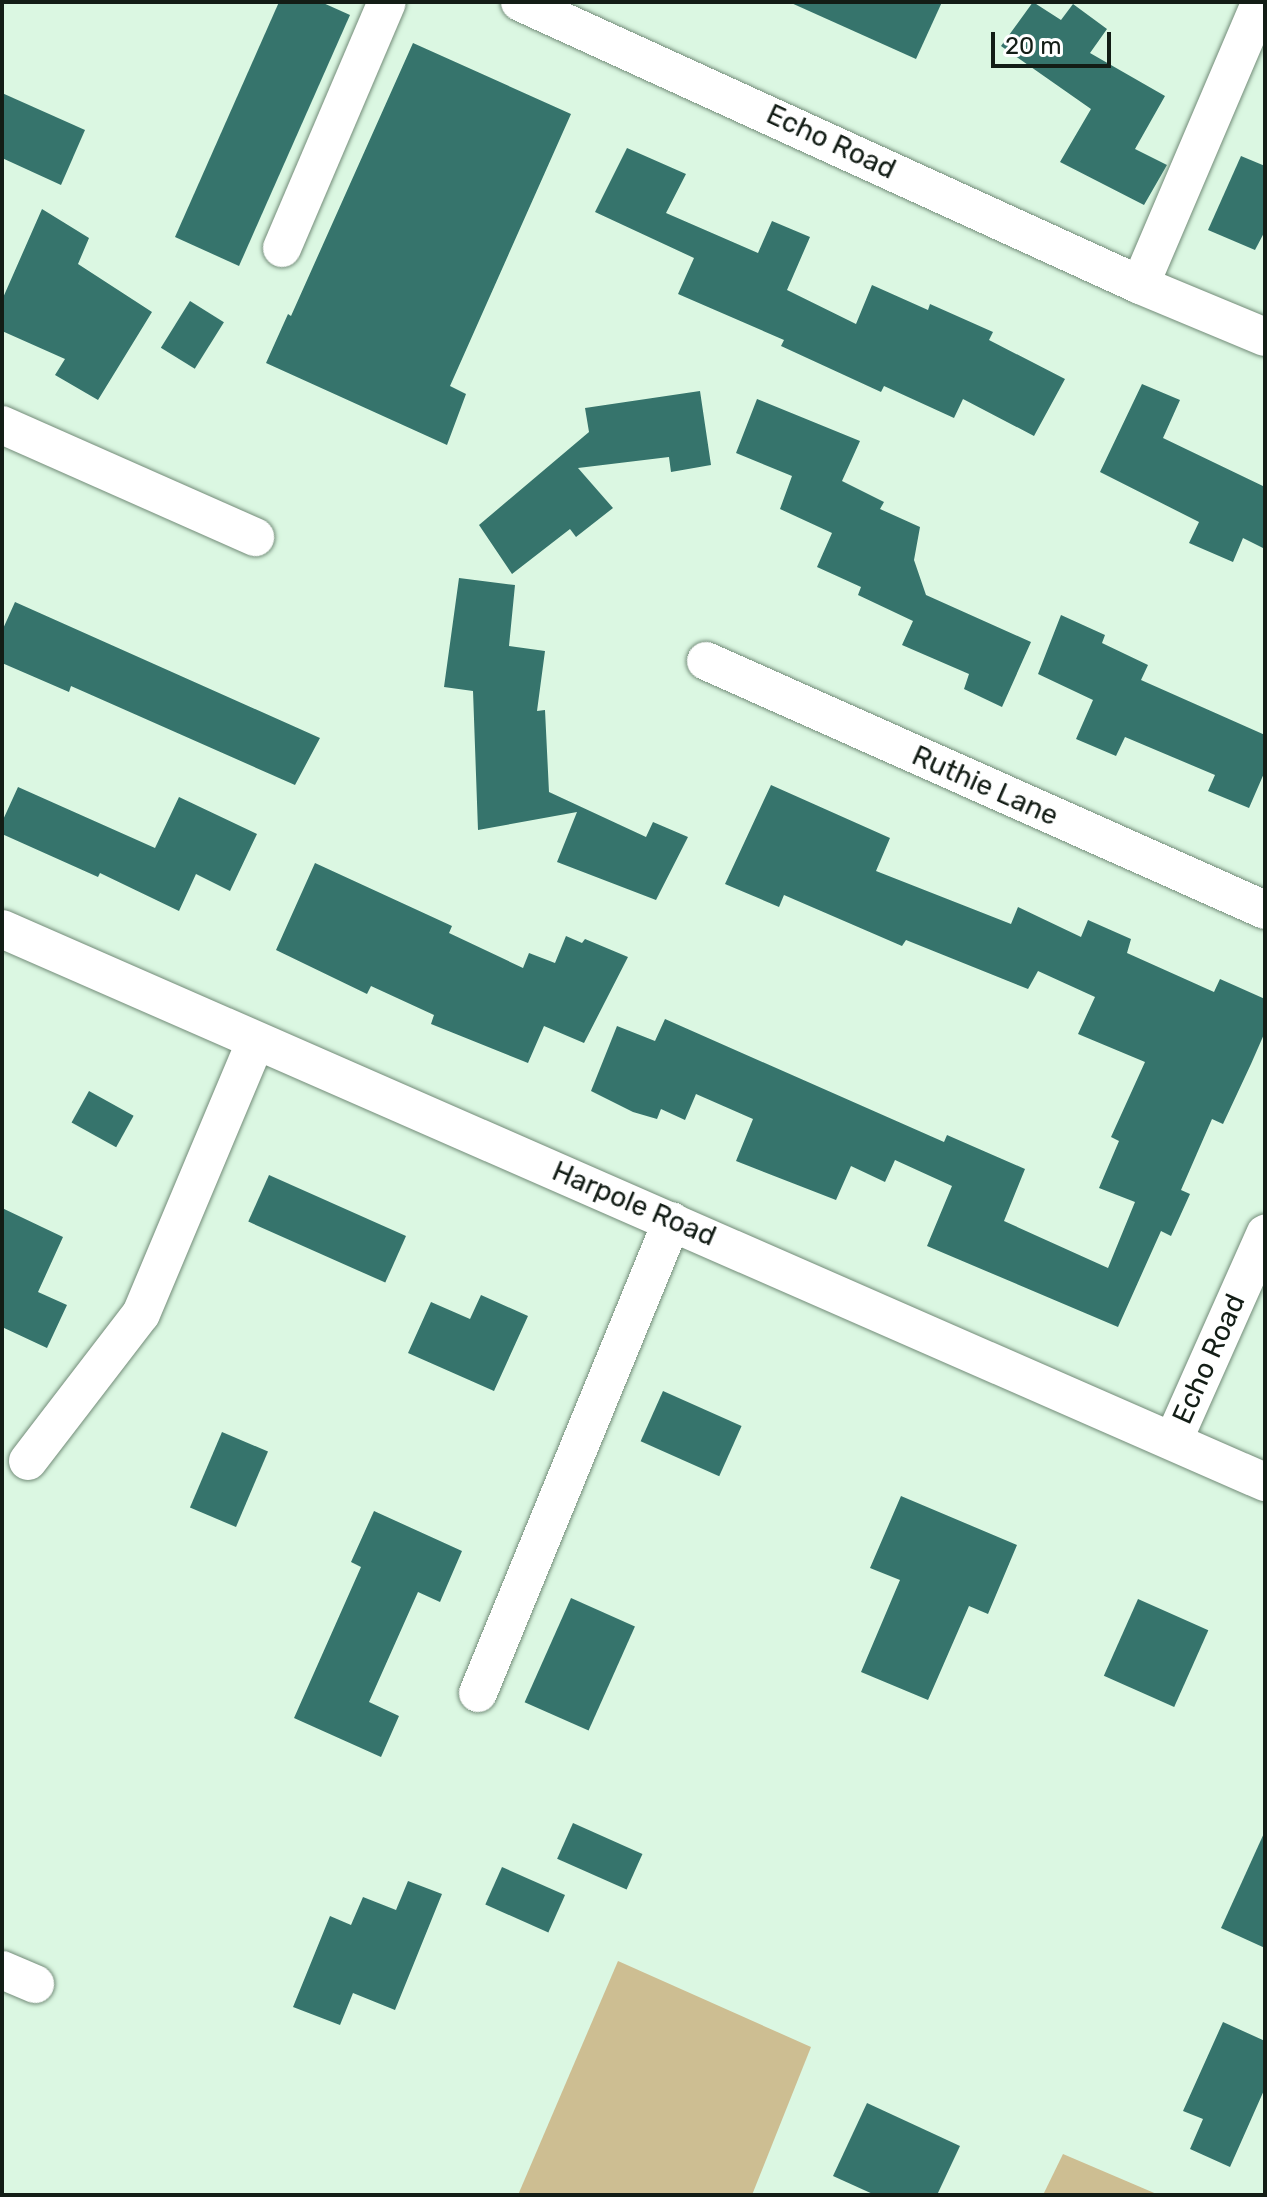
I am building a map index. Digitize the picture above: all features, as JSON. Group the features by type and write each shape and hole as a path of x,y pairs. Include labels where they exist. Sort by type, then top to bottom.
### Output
{"street":[{"path":"282,248 387,2"},
{"name":"Echo Road","path":"521,2 1140,285 1265,337"},
{"path":"1140,285 1261,2"},
{"path":"2,425 255,537"},
{"name":"Ruthie Lane","path":"706,661 1265,910"},
{"name":"Harpole Road","path":"2,929 1265,1482"},
{"path":"28,1461 141,1314 256,1041"},
{"path":"478,1693 672,1221"},
{"name":"Echo Road","path":"1173,1441 1265,1234"}],"shaded area":[{"path":"618,1961 811,2047 752,2195 518,2195"},
{"path":"1063,2154 1159,2195 1043,2195"}],"building":[{"path":"279,2 321,2 350,15 239,266 175,237"},
{"path":"789,2 942,2 916,59"},
{"path":"1033,2 1061,20 1073,4 1107,29 1090,53 1165,96 1135,149 1167,165 1144,205 1060,162 1091,109 1001,46"},
{"path":"413,43 571,114 450,386 466,394 447,445 266,363 288,314 291,316"},
{"path":"2,93 85,130 61,185 2,158"},
{"path":"627,148 686,174 666,213 758,253 772,221 810,237 787,290 856,324 872,285 928,310 930,304 993,332 989,340 1065,379 1034,436 963,399 954,418 884,386 881,392 781,346 784,340 678,294 694,258 595,212"},
{"path":"1241,156 1265,166 1265,231 1255,250 1208,230"},
{"path":"42,209 89,238 78,264 152,312 98,400 55,375 65,359 2,331 2,300"},
{"path":"190,301 224,322 195,369 161,348"},
{"path":"1142,384 1180,400 1163,438 1265,487 1265,549 1243,538 1233,562 1189,543 1199,522 1100,472"},
{"path":"700,391 711,465 671,472 669,457 578,468 613,508 576,537 570,529 512,574 479,525 589,432 585,408"},
{"path":"757,399 860,441 842,481 884,502 880,509 920,527 914,560 926,595 1031,642 1002,707 964,689 969,674 902,645 913,621 858,595 861,587 817,567 832,533 780,509 792,476 736,453"},
{"path":"459,578 515,585 509,646 545,651 537,711 545,710 549,792 646,837 653,822 688,837 656,900 557,862 577,812 478,830 473,691 444,687"},
{"path":"15,602 320,738 295,785 71,686 69,692 2,663 2,631"},
{"path":"1061,615 1105,635 1102,643 1148,665 1141,680 1265,735 1265,771 1249,808 1208,791 1215,775 1125,737 1116,756 1076,739 1093,700 1038,674"},
{"path":"771,785 890,838 876,871 1011,924 1018,907 1081,937 1088,920 1131,939 1127,953 1214,992 1220,979 1265,999 1265,1032 1251,1064 1223,1124 1212,1119 1181,1190 1190,1194 1171,1236 1161,1231 1118,1327 927,1246 952,1186 895,1160 885,1182 851,1166 836,1200 736,1161 753,1119 696,1094 685,1120 661,1109 657,1119 633,1112 591,1091 617,1026 655,1041 665,1019 944,1142 947,1135 1025,1169 1004,1221 1108,1268 1135,1202 1099,1188 1119,1141 1111,1137 1145,1062 1078,1034 1095,997 1038,971 1028,989 906,940 902,946 784,895 779,907 725,884"},
{"path":"18,787 155,848 179,797 257,834 230,891 196,874 179,911 100,873 98,877 2,834 2,822"},
{"path":"315,863 452,926 449,933 523,968 529,953 555,963 566,936 582,943 585,939 628,957 584,1043 544,1026 528,1063 431,1024 434,1015 371,986 367,994 276,950"},
{"path":"89,1091 134,1116 116,1147 72,1122"},
{"path":"269,1175 406,1236 385,1283 248,1222"},
{"path":"2,1208 63,1237 38,1292 67,1305 47,1348 2,1327"},
{"path":"481,1295 528,1316 494,1391 408,1353 431,1302 470,1319"},
{"path":"663,1391 742,1426 719,1476 641,1441"},
{"path":"222,1432 268,1452 236,1527 190,1507"},
{"path":"901,1496 1017,1545 988,1614 969,1606 928,1700 861,1672 900,1580 870,1568"},
{"path":"374,1511 462,1551 440,1602 418,1592 369,1702 399,1716 381,1757 294,1718 361,1567 351,1562"},
{"path":"571,1598 635,1626 589,1731 525,1702"},
{"path":"1138,1599 1208,1630 1174,1707 1104,1676"},
{"path":"573,1823 642,1854 627,1890 557,1859"},
{"path":"1265,1831 1265,1948 1221,1928"},
{"path":"502,1867 565,1895 548,1933 485,1904"},
{"path":"408,1881 442,1894 395,2010 353,1993 340,2025 293,2007 330,1916 351,1925 363,1897 396,1910"},
{"path":"1223,2022 1265,2041 1265,2088 1230,2167 1190,2149 1203,2119 1183,2111"},
{"path":"867,2103 960,2146 937,2195 875,2195 833,2176"}]}
